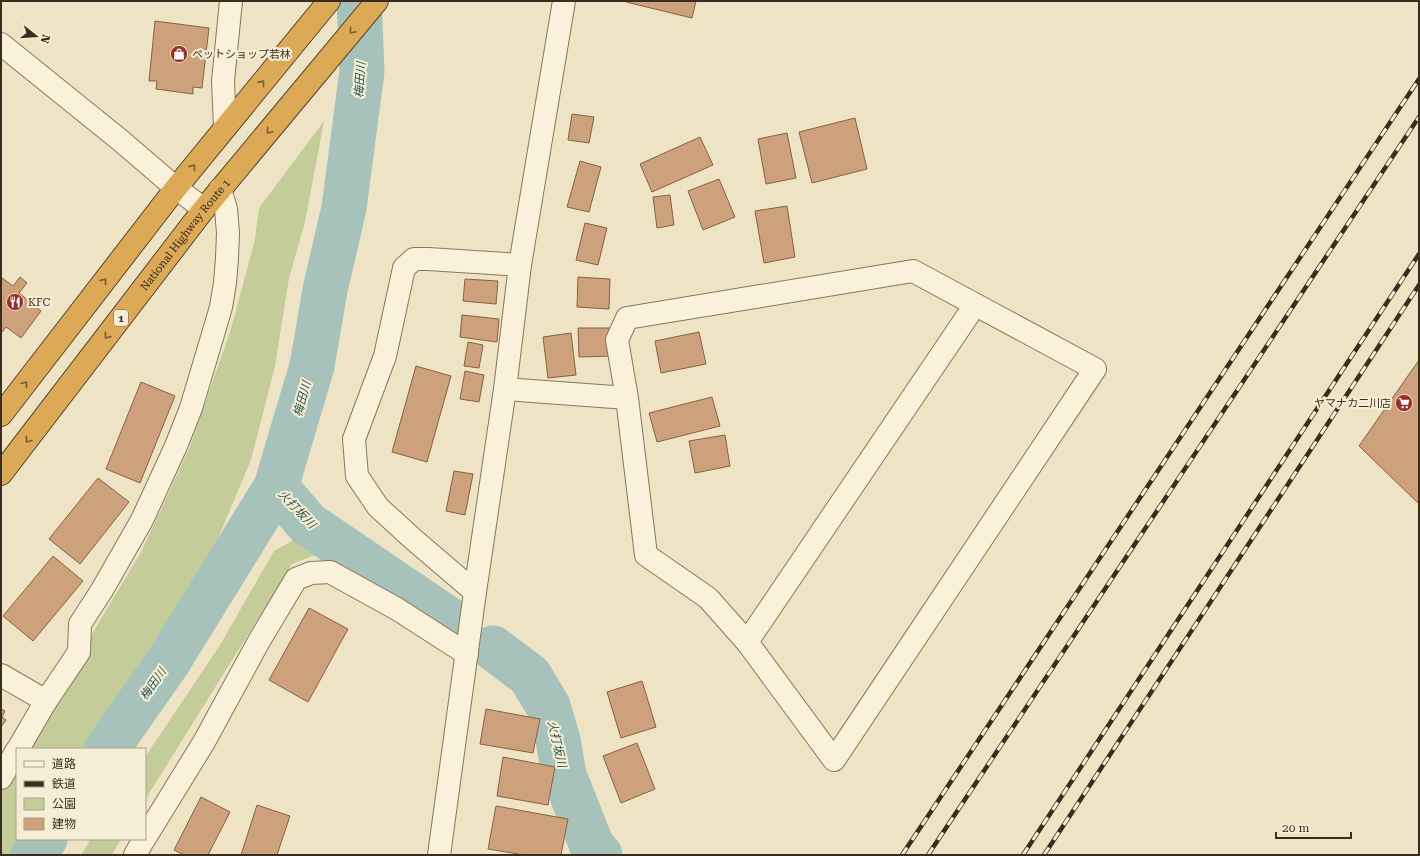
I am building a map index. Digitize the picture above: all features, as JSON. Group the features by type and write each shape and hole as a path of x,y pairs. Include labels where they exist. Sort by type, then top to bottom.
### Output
{"highway":[{"path":"1,415 176,188 329,1"},
{"name":"National Highway Route 1","path":"1,474 204,209 377,1"}],"street":[{"path":"231,1 223,80 231,120"},
{"path":"440,855 466,654 505,389 520,265 564,1"},
{"path":"1,44 120,140 176,188 204,209"},
{"path":"18,748 46,701 79,652 80,624 120,561 142,520 163,477 191,408 221,307 225,283 228,233 226,209 220,189"},
{"path":"475,592 378,507 358,476 354,439 385,356 404,268 414,259 520,265"},
{"path":"913,271 1095,369 834,760 747,642 708,598 646,555 627,398 617,340 627,318 913,271"},
{"path":"747,642 975,305"},
{"path":"505,389 627,398"},
{"path":"146,836 204,742 259,641 296,579 311,573 330,572 397,609 466,654"},
{"path":"1,675 46,701"},
{"path":"1,778 16,752"},
{"path":"135,855 144,840"}],"green space":[{"path":"324,121 305,222 289,278 275,366 251,460 205,569 122,711 88,748 24,748 141,552 189,449 231,329 255,239 259,208"},
{"path":"305,534 323,552 292,564 146,798 146,756 220,645 274,551"},
{"path":"16,761 16,840 21,840 12,855 1,855 1,785"},
{"path":"90,840 120,840 112,855 81,855"}],"building":[{"path":"626,1 696,1 692,18"},
{"name":"ペットショップ若林","path":"155,21 209,28 202,88 193,87 193,94 156,89 157,81 149,81"},
{"path":"572,114 594,117 589,143 568,140"},
{"path":"855,118 867,169 812,183 799,132"},
{"path":"787,133 796,178 766,184 758,139"},
{"path":"700,137 713,165 652,192 640,164"},
{"path":"580,161 601,167 589,212 567,207"},
{"path":"719,179 735,217 703,230 688,191"},
{"path":"670,195 674,225 657,228 653,197"},
{"path":"787,206 795,257 764,263 755,211"},
{"path":"585,223 607,228 598,265 576,260"},
{"name":"KFC","path":"1,277 13,286 20,277 27,283 19,293 41,311 21,338 6,327 2,332 1,331"},
{"path":"578,277 610,279 609,309 577,307"},
{"path":"465,279 498,281 496,304 463,301"},
{"path":"462,315 499,319 497,342 460,337"},
{"path":"578,328 613,328 613,356 579,357"},
{"path":"699,332 706,364 661,373 655,341"},
{"path":"571,333 576,375 548,378 543,337"},
{"path":"468,342 483,345 479,368 464,366"},
{"name":"ヤマナカ二川店","path":"1419,360 1419,504 1359,446"},
{"path":"416,366 451,376 427,462 392,452"},
{"path":"465,371 484,375 479,402 460,399"},
{"path":"141,382 175,396 140,483 106,469"},
{"path":"712,397 720,426 657,442 649,413"},
{"path":"725,435 730,466 695,473 689,441"},
{"path":"454,471 473,474 465,515 446,511"},
{"path":"98,478 129,502 80,564 49,539"},
{"path":"53,556 83,581 33,641 3,616"},
{"path":"309,608 348,629 308,702 269,680"},
{"path":"642,681 656,727 621,738 607,692"},
{"path":"1,709 5,711 2,717 6,720 1,727"},
{"path":"486,709 540,719 533,753 480,744"},
{"path":"637,743 655,789 621,803 603,756"},
{"path":"503,757 555,767 548,805 497,796"},
{"path":"201,797 230,812 208,855 184,855 174,850"},
{"path":"257,805 290,816 277,855 241,855"},
{"path":"496,806 568,819 561,855 524,855 488,849"}],"waterway":[{"name":"梅田川","path":"108,748 168,662 276,487 312,366 325,290 344,208 362,71 359,1"},
{"name":"火打坂川","path":"276,487 308,524 457,625"},
{"name":"火打坂川","path":"493,648 530,676 548,706 558,740 564,775 592,846 600,855"},
{"name":"梅田川","path":"33,855 44,840"}],"railway":[{"path":"902,855 1419,79"},
{"path":"928,855 1419,117"},
{"path":"1023,855 1419,254"},
{"path":"1044,855 1419,285"}],"place":[{"name":"ペットショップ若林","path":"179,54"},
{"name":"KFC","path":"15,302"},
{"name":"ヤマナカ二川店","path":"1404,403"}]}
